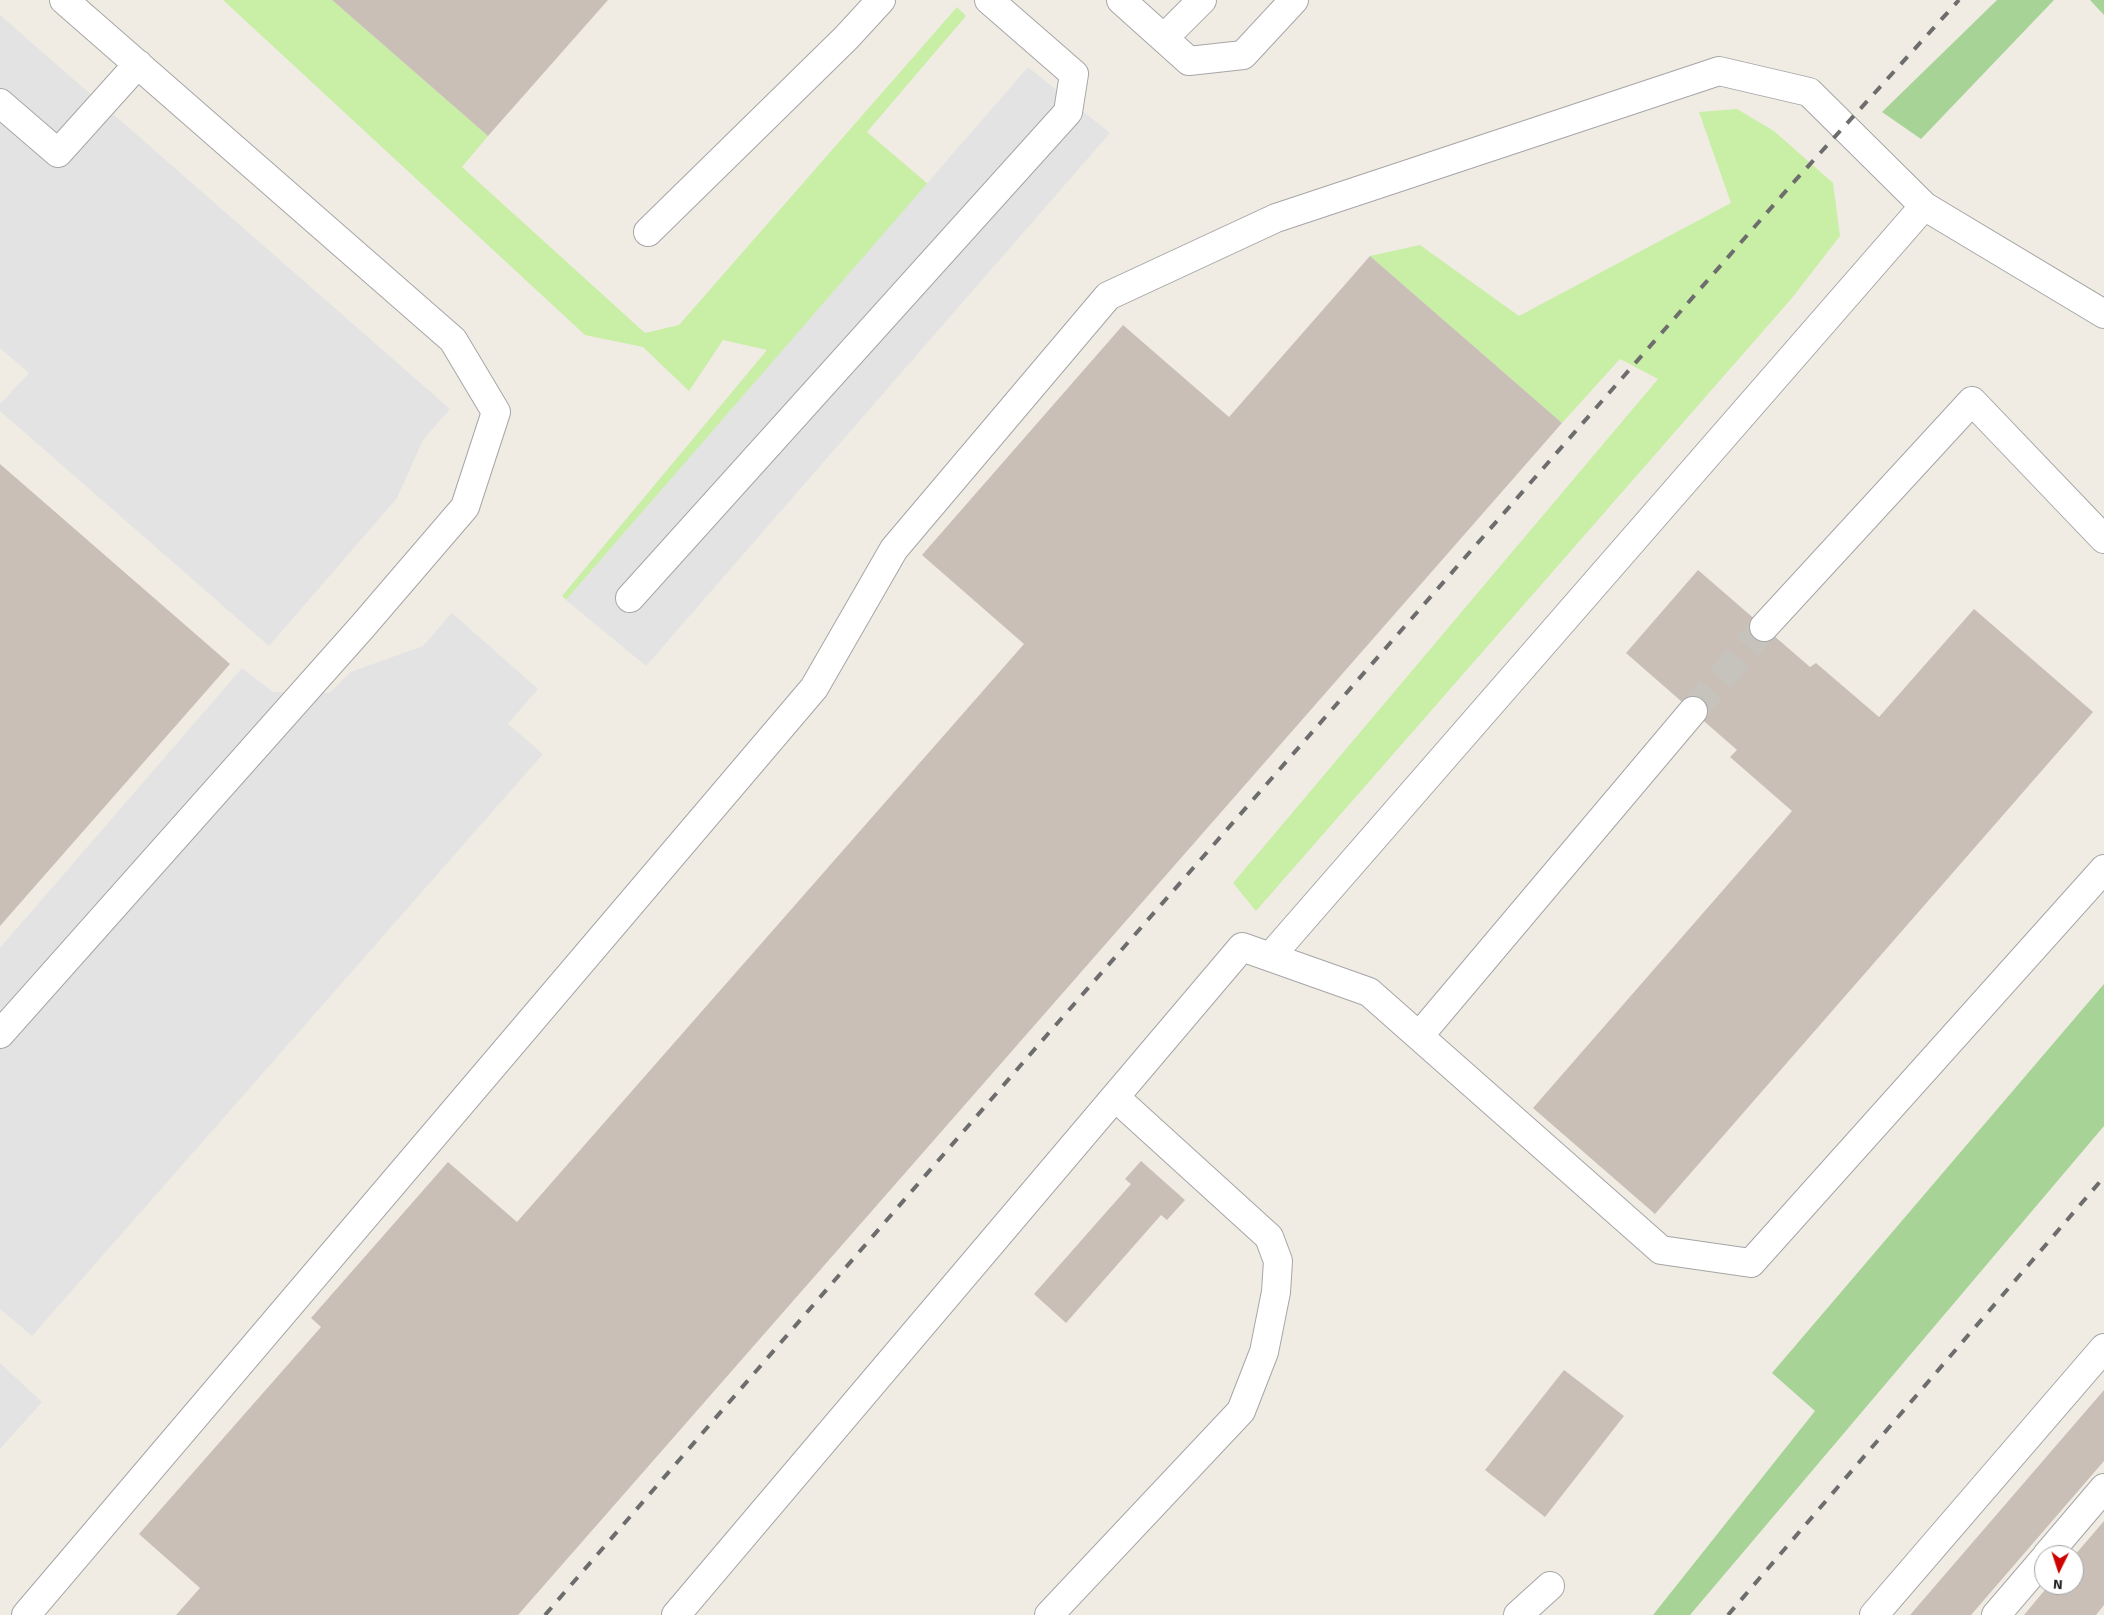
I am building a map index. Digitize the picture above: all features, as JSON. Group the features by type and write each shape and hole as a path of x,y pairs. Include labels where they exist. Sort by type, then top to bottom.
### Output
{"lane":[{"path":"0,1034 362,627 465,508 496,412 452,340 64,0"},
{"path":"648,232 839,45 881,0"},
{"path":"630,598 1068,112 1074,74 989,0"},
{"path":"1121,0 1189,61 1243,55 1294,0"},
{"path":"1164,38 1202,0"},
{"path":"0,103 58,153 138,64"},
{"path":"26,1615 814,688 894,549 1108,296 1276,218 1719,71 1809,92 1924,206 2104,314"},
{"path":"1270,957 1924,206"},
{"path":"1764,627 1972,401 2104,539"},
{"path":"1419,1036 1693,710"},
{"path":"676,1615 1242,947 1369,992 1661,1250 1751,1263 2104,869"},
{"path":"1049,1615 1241,1411 1264,1352 1276,1292 1278,1261 1269,1237 1115,1097"},
{"path":"1874,1615 2104,1350"},
{"path":"2056,1545 2104,1488"},
{"path":"1996,1615 2034,1571"},
{"path":"1518,1615 1550,1586"}],"green space":[{"path":"223,0 332,0 488,136 462,167 645,333 679,325 957,7 966,16 867,132 928,184 566,600 562,596 767,350 723,340 689,391 643,347 585,335"},
{"path":"1997,0 2054,0 1921,139 1882,112"},
{"path":"2090,0 2104,0 2104,15"},
{"path":"1737,109 1774,131 1833,183 1840,236 1792,298 1256,911 1233,883 1658,379 1620,359 1562,423 1370,256 1420,245 1519,316 1731,203 1699,112"},
{"path":"2104,984 2104,1126 1690,1615 1653,1615 1815,1411 1772,1373"}],"shaded area":[{"path":"0,15 450,409 423,440 397,498 269,646 0,411 0,404 29,373 0,348"},
{"path":"1028,67 1110,133 646,666 566,600"},
{"path":"452,613 538,689 508,724 543,754 32,1336 0,1309 0,948 242,668 273,692 329,693 351,672 423,646"},
{"path":"0,1363 42,1402 0,1449"}],"building":[{"path":"332,0 608,0 488,136"},
{"path":"1370,256 1562,423 518,1615 176,1615 200,1588 139,1534 321,1327 311,1318 448,1162 517,1222 1024,644 922,555 1123,325 1229,417"},
{"path":"0,464 230,664 0,926"},
{"path":"1698,570 1810,667 1816,663 1879,717 1974,609 2093,712 1655,1214 1533,1108 1792,811 1730,757 1737,750 1626,653"},
{"path":"1141,1161 1185,1200 1167,1220 1161,1215 1066,1323 1034,1294 1131,1184 1125,1179"},
{"path":"1564,1370 1624,1416 1545,1517 1485,1470"},
{"path":"2104,1390 2104,1461 1971,1615 1910,1615"},
{"path":"2104,1521 2104,1605 2096,1615 2024,1615 2041,1595 2084,1595 2083,1545"}],"tunnel":[{"path":"1693,711 1764,627"}],"railway":[{"path":"545,1615 1040,1043 1792,184 1959,0"},
{"path":"1728,1615 2104,1177"}]}
